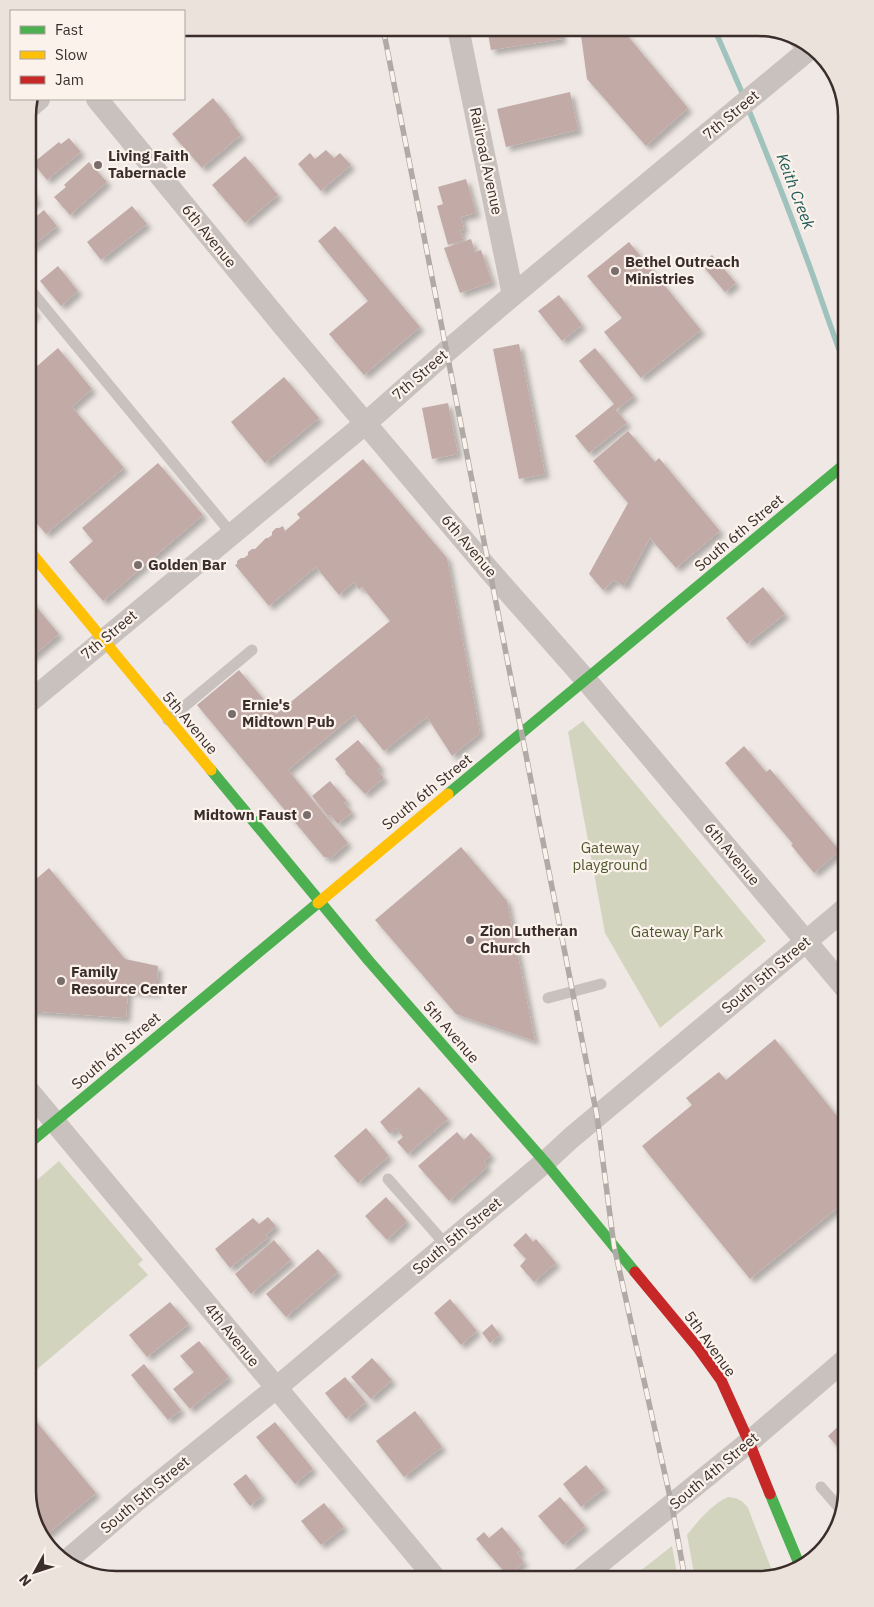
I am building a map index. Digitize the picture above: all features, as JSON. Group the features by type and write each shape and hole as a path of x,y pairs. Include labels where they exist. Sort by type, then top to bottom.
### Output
{"main road":[{"name":"South 6th Street","path":"36,1137 838,470"},
{"name":"5th Avenue","path":"36,559 369,961 545,1162 698,1348 721,1380 750,1442 797,1560"}],"street":[{"name":"Railroad Avenue","path":"460,36 513,295"},
{"name":"7th Street","path":"36,696 366,423 513,295 756,94 800,49"},
{"name":"6th Avenue","path":"98,100 279,320 838,979"},
{"name":"South 5th Street","path":"71,1557 142,1496 276,1388 838,915"},
{"name":"4th Avenue","path":"36,1100 429,1571"},
{"name":"South 4th Street","path":"591,1571 750,1442 838,1366"}],"lane":[{"path":"36,297 230,534"},
{"path":"168,720 252,650"},
{"path":"548,998 601,984"},
{"path":"388,1179 446,1245"},
{"path":"821,1487 836,1505"}],"green space":[{"name":"Gateway Park","path":"583,721 766,941 660,1028 605,933 568,732"},
{"path":"59,1161 143,1260 138,1264 148,1275 36,1370 36,1181"},
{"path":"728,1497 734,1498 744,1503 748,1508 771,1569 694,1571 687,1535 710,1509"},
{"path":"672,1546 677,1571 640,1571"}],"building":[{"path":"488,36 561,36 562,39 491,50"},
{"path":"581,36 628,36 688,108 646,146 587,79"},
{"path":"570,92 578,130 506,147 497,109"},
{"path":"213,98 241,135 202,168 172,134"},
{"path":"69,138 81,152 47,180 36,167 36,161 59,142 61,144"},
{"path":"326,150 334,158 340,153 351,165 321,191 298,164 310,153 315,159"},
{"path":"245,156 278,195 245,223 212,185"},
{"path":"89,162 107,182 70,215 54,197"},
{"path":"466,179 476,213 461,217 464,229 460,230 463,240 448,245 437,206 443,204 438,187"},
{"path":"132,206 147,224 101,260 87,242"},
{"path":"44,210 57,226 36,243 36,216"},
{"path":"335,226 420,327 364,375 329,334 368,301 318,241"},
{"path":"471,239 475,252 481,250 492,282 460,293 444,248"},
{"path":"629,242 701,330 641,378 604,332 622,318 587,276"},
{"path":"712,255 736,283 725,292 701,264"},
{"path":"58,266 78,291 61,306 40,281"},
{"path":"559,295 582,325 562,341 538,311"},
{"path":"519,344 545,474 519,479 493,349"},
{"path":"58,348 92,389 72,407 124,468 46,534 36,522 36,367"},
{"path":"595,348 634,396 616,410 627,423 589,453 575,436 614,404 579,361"},
{"path":"284,377 319,418 265,463 231,422"},
{"path":"448,403 458,454 432,459 422,408"},
{"path":"628,431 655,462 659,458 720,531 676,568 650,538 624,586 614,580 603,590 589,574 628,503 593,461"},
{"path":"363,459 447,558 480,733 452,756 427,717 384,751 354,715 288,770 348,843 331,858 324,857 197,705 239,670 276,714 390,621 362,587 359,589 354,582 339,595 316,567 269,606 235,565 237,561 248,555 248,552 255,549 272,535 276,528 283,526 285,531 300,518 297,514"},
{"path":"158,463 203,515 103,601 69,562 93,541 82,528"},
{"path":"763,587 785,614 747,644 726,618"},
{"path":"36,607 59,634 36,653"},
{"path":"358,740 381,767 377,770 384,778 365,794 345,773 335,759"},
{"path":"744,746 766,772 770,769 838,849 838,853 814,873 791,845 793,844 725,763"},
{"path":"330,781 347,801 344,803 352,812 338,824 330,815 328,816 312,796"},
{"path":"461,847 507,901 535,1041 456,1014 375,920"},
{"path":"49,868 125,959 158,966 156,993 128,991 126,1018 36,1012 36,879"},
{"path":"775,1039 838,1117 838,1208 750,1279 642,1146 692,1105 686,1098 719,1072 726,1080"},
{"path":"419,1087 448,1119 408,1154 397,1142 403,1137 396,1128 390,1134 380,1122"},
{"path":"366,1128 389,1156 358,1183 334,1156"},
{"path":"457,1132 464,1140 471,1133 491,1155 484,1162 487,1167 449,1201 418,1166"},
{"path":"386,1197 407,1221 387,1240 365,1216"},
{"path":"268,1217 276,1226 266,1235 268,1238 230,1268 215,1249 253,1218 259,1224"},
{"path":"526,1233 533,1242 536,1239 556,1263 534,1282 520,1266 526,1259 513,1245"},
{"path":"274,1240 291,1260 251,1294 235,1274"},
{"path":"318,1249 338,1272 286,1317 266,1294"},
{"path":"450,1299 477,1331 461,1345 434,1313"},
{"path":"170,1302 189,1324 147,1357 129,1335"},
{"path":"492,1324 500,1335 490,1343 482,1333"},
{"path":"199,1341 229,1377 190,1409 173,1389 194,1372 180,1356"},
{"path":"372,1358 392,1380 371,1399 351,1377"},
{"path":"144,1364 181,1410 168,1420 131,1375"},
{"path":"345,1377 366,1402 346,1419 325,1393"},
{"path":"415,1411 442,1447 404,1477 376,1441"},
{"path":"36,1422 96,1493 49,1533 42,1521 36,1491"},
{"path":"275,1422 313,1469 295,1484 256,1437"},
{"path":"838,1427 838,1447 828,1436"},
{"path":"586,1465 605,1488 581,1507 563,1484"},
{"path":"246,1474 262,1496 250,1506 233,1484"},
{"path":"560,1497 585,1526 563,1545 538,1516"},
{"path":"324,1503 344,1527 321,1545 301,1521"},
{"path":"502,1527 521,1550 517,1553 524,1562 514,1571 504,1571 476,1539 484,1532 489,1538"}],"waterway":[{"name":"Keith Creek","path":"717,36 744,97"},
{"name":"Keith Creek","path":"748,108 794,223 838,346"}],"railway":[{"path":"385,36 597,1116 614,1246 672,1506 684,1571"}],"traffic: fast":[{"path":"448,794 838,470"},
{"path":"211,770 369,961 545,1162 635,1272"},
{"path":"36,1137 318,903"},
{"path":"770,1494 797,1560"}],"traffic: slow":[{"path":"36,559 211,770"},
{"path":"318,903 448,794"}],"traffic: jam":[{"path":"635,1272 698,1348 721,1380 770,1494"}],"place":[{"name":"Living Faith Tabernacle","path":"98,165"},
{"name":"Bethel Outreach Ministries","path":"615,271"},
{"name":"Golden Bar","path":"138,565"},
{"name":"Ernie's Midtown Pub","path":"232,714"},
{"name":"Midtown Faust","path":"307,815"},
{"name":"Zion Lutheran Church","path":"470,940"},
{"name":"Family Resource Center","path":"61,981"}],"park label":[{"name":"Gateway playground","path":"610,856"}]}
